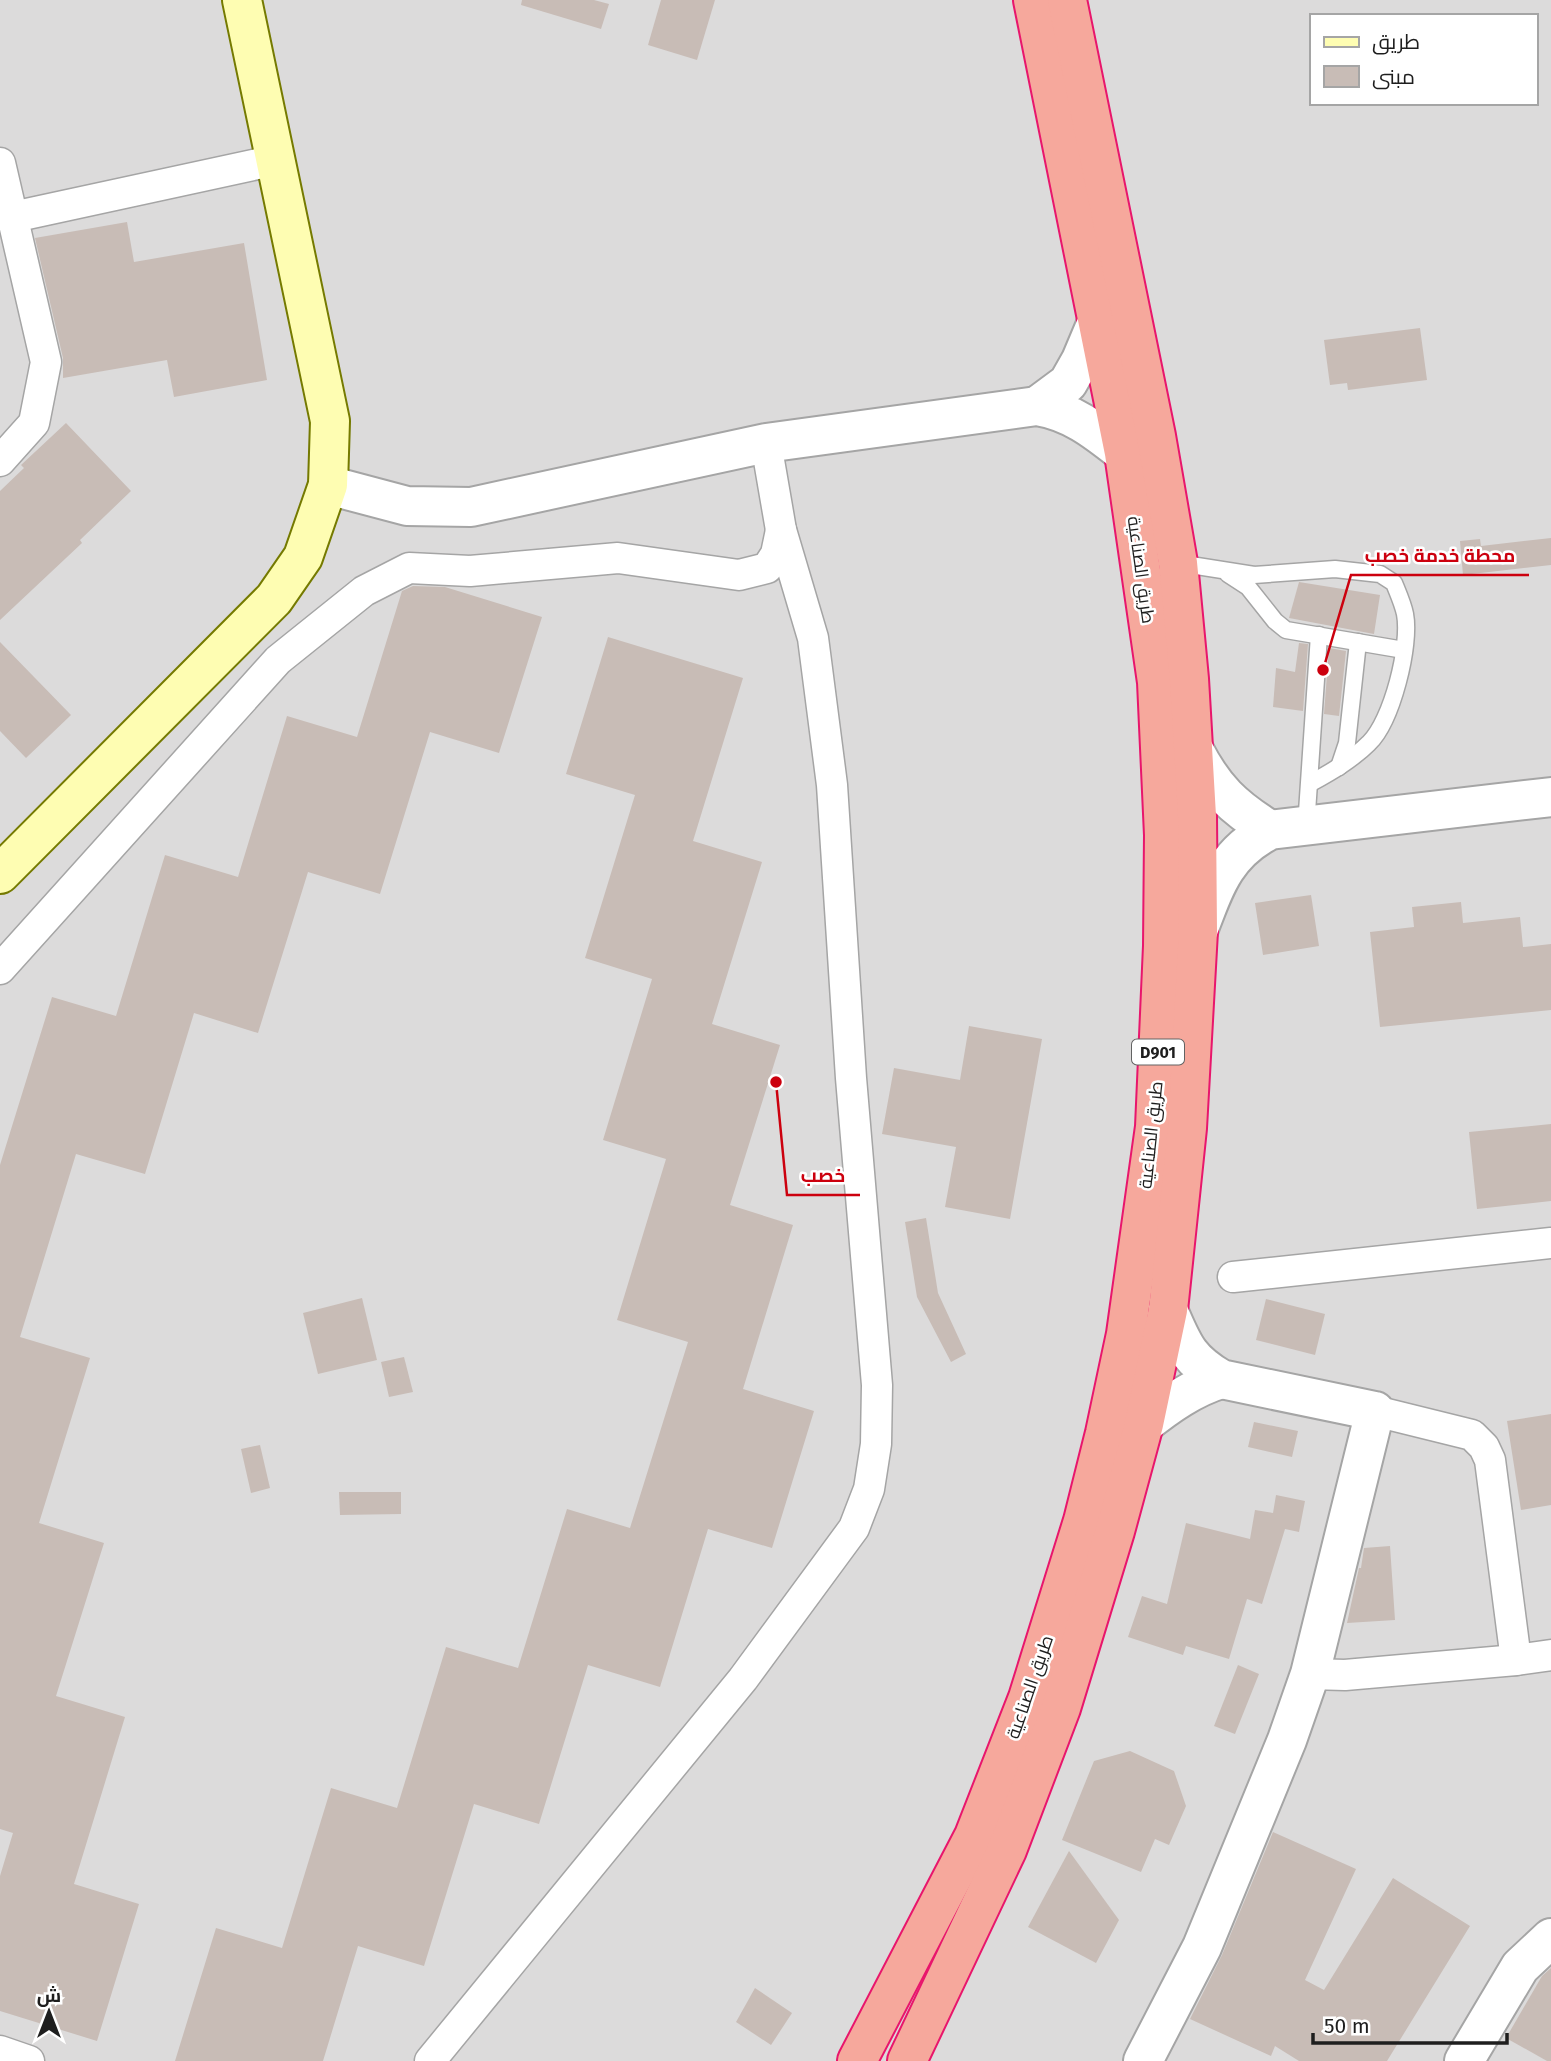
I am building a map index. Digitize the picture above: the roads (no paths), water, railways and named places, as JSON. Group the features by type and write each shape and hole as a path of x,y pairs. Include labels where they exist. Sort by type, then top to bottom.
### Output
{"highway":[{"name":"طريق الصناعية","path":"858,2061 974,1836 1028,1698 1083,1521 1126,1334 1155,1127 1163,946 1164,835 1157,682 1124,453 1033,0"},
{"name":"طريق الصناعية","path":"907,2061 1007,1850 1061,1708 1115,1531 1144,1424 1168,1310 1187,1128 1198,931 1197,816 1178,563 1156,436 1067,0"}],"main road":[{"path":"0,874 274,600 303,557 328,485 330,421 242,0"}],"street":[{"path":"13,217 276,160"},
{"path":"0,163 46,362 34,423 0,461"},
{"path":"1037,406 1069,383 1097,323"},
{"path":"328,485 407,506 471,507 766,443 1037,406 1072,416 1124,453"},
{"path":"430,2061 743,1679 854,1528 869,1489 876,1444 877,1385 851,1078 832,785 813,638 781,530 766,443"},
{"path":"0,969 278,660 364,591 409,568 470,571 618,558 739,575 767,568 776,554 781,530"},
{"path":"1194,750 1207,775 1224,797 1246,815 1288,828"},
{"path":"1198,931 1210,898 1234,855 1251,840 1288,828 1551,797"},
{"path":"1233,1277 1551,1244"},
{"path":"1168,1310 1191,1357 1203,1369 1220,1378 1472,1435 1484,1447 1490,1460 1517,1660"},
{"path":"1144,1424 1170,1404 1220,1378"},
{"path":"1143,2061 1202,1947 1287,1740 1310,1674 1374,1411"},
{"path":"1310,1674 1346,1675 1517,1660 1551,1654"},
{"path":"1464,2061 1520,1967 1551,1938"},
{"path":"0,2051 29,2061"}],"lane":[{"path":"1178,563 1254,575 1335,569 1380,574 1394,583 1405,614 1406,634 1396,692 1371,742 1339,767 1311,783"},
{"path":"1224,570 1248,587 1275,621 1286,630 1404,650"},
{"path":"1288,828 1311,783 1319,635"},
{"path":"1339,767 1348,743 1358,642"}],"place":[{"name":"محطة خدمة خصب","path":"1323,670"},
{"name":"خصب","path":"776,1082"}]}
